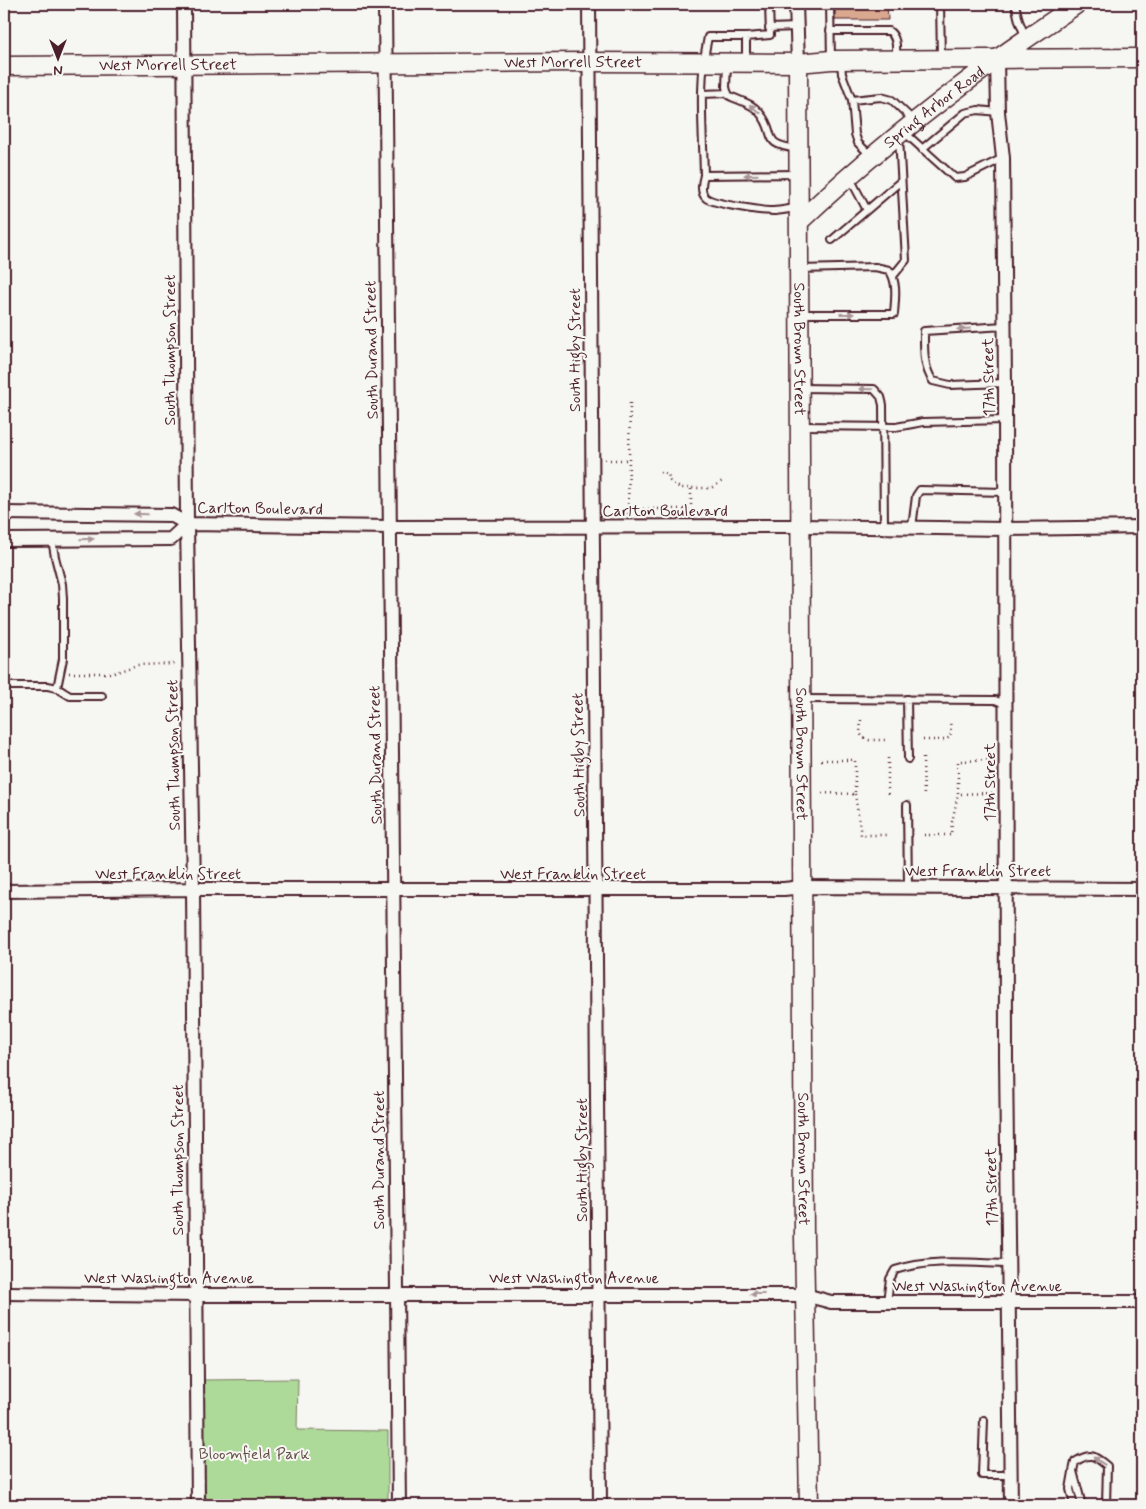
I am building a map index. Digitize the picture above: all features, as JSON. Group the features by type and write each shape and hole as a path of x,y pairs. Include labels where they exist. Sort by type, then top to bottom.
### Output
{"main road":[{"name":"Spring Arbor Road","path":"800,215 906,129 997,60 1077,4"},
{"name":"West Morrell Street","path":"4,66 590,62 798,63 836,60 1142,58"},
{"name":"South Brown Street","path":"798,63 805,1294 809,1505"}],"street":[{"name":"South Thompson Street","path":"184,4 187,524 193,889 198,1505"},
{"name":"South Durand Street","path":"385,4 399,1505"},
{"name":"South Higby Street","path":"589,4 600,1505"},
{"name":"South Brown Street","path":"796,4 798,63"},
{"name":"17th Street","path":"997,60 998,112 1003,158 1006,420 1006,1048 1010,1264 1011,1505"},
{"name":"Carlton Boulevard","path":"4,513 171,514 187,524 390,527 801,526 1005,529 1142,528"},
{"name":"Carlton Boulevard","path":"4,540 171,539 187,524"},
{"name":"West Franklin Street","path":"4,891 193,889 596,890 784,889 802,887 1142,889"},
{"name":"West Washington Avenue","path":"4,1293 805,1294 831,1302 1142,1302"}],"lane":[{"path":"769,4 770,35 708,37 703,62 703,192 706,198 716,203 800,215"},
{"path":"830,4 830,31 836,60 852,100 854,134 858,143 872,157"},
{"path":"940,4 941,60"},
{"path":"1016,4 1019,21 1026,40"},
{"path":"769,28 797,27"},
{"path":"830,31 889,31 895,36 896,40 896,60"},
{"path":"746,37 746,63"},
{"path":"727,62 726,87 728,95 741,102 752,104 760,112 767,124 770,137 775,144 781,147 799,149"},
{"path":"702,94 728,93"},
{"path":"852,100 881,97 892,100 906,129 922,149 955,178 966,177 1003,158"},
{"path":"922,149 965,113 978,110 998,112"},
{"path":"893,276 906,260 901,181 906,129"},
{"path":"704,175 799,174"},
{"path":"849,177 867,210"},
{"path":"832,240 901,181"},
{"path":"800,269 875,267 889,270 893,276 894,314 800,314"},
{"path":"1004,326 924,331 927,372 933,382 950,386 1005,383"},
{"path":"800,388 874,389 881,397 883,405 884,527"},
{"path":"800,426 896,427 923,422 1006,420"},
{"path":"912,528 916,496 920,490 1005,492"},
{"path":"52,540 62,584 63,598 63,659 57,688"},
{"path":"4,686 48,686 57,688 70,696 102,696"},
{"path":"801,700 995,700 1006,704"},
{"path":"907,700 908,759"},
{"path":"907,805 908,887"},
{"path":"887,1302 890,1278 895,1270 909,1265 937,1263 1010,1264"},
{"path":"984,1420 982,1475 1010,1475"},
{"path":"1074,1505 1070,1489 1075,1462 1089,1455 1097,1457 1106,1466 1106,1505"},
{"path":"1073,1471 1082,1505"}],"path":[{"path":"628,515 630,403"},
{"path":"602,460 629,460"},
{"path":"660,472 668,474 670,481 680,488 711,488 724,480"},
{"path":"691,488 691,515"},
{"path":"628,509 691,509"},
{"path":"60,674 114,672 137,664 174,664"},
{"path":"861,720 860,733 863,738 887,740"},
{"path":"924,740 945,740 950,737 950,720"},
{"path":"888,758 888,797"},
{"path":"924,758 924,798"},
{"path":"821,760 855,760 855,794 862,835 888,835"},
{"path":"924,835 951,836 958,794 958,761 995,760"},
{"path":"821,793 855,794"},
{"path":"958,794 996,793"}],"green space":[{"name":"Bloomfield Park","path":"298,1379 297,1430 388,1431 388,1505 206,1505 202,1380"}],"building":[{"path":"835,4 887,4 888,20 835,20"}]}
